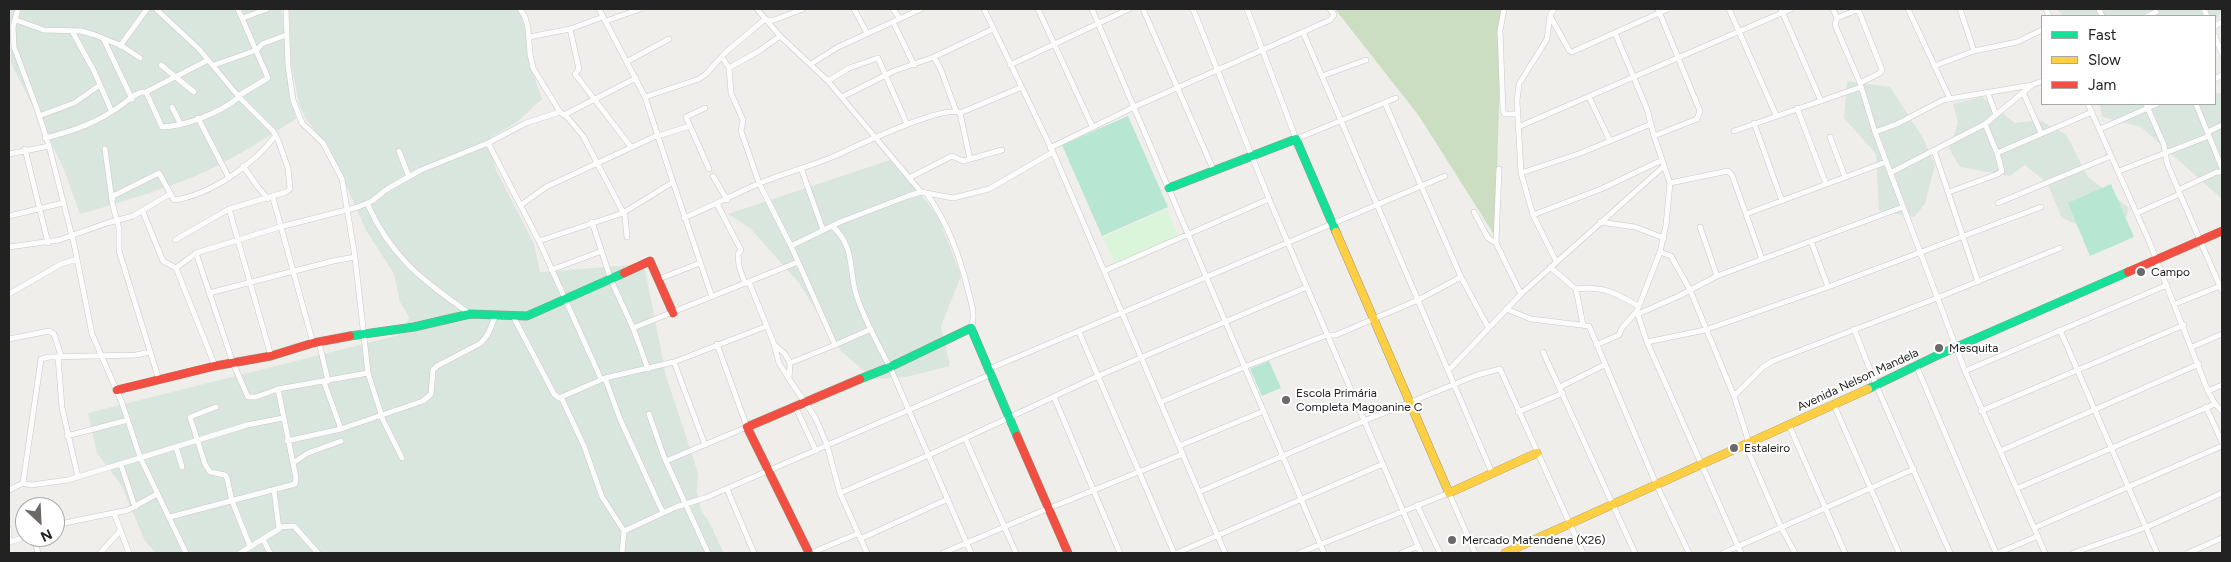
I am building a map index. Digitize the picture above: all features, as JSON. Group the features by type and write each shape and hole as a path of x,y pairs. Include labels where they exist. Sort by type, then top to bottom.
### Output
{"street":[{"path":"18,9 16,20 11,27 11,49 39,116 49,146 72,236 92,334 117,390 140,457 186,553"},
{"path":"120,46 147,9"},
{"path":"156,9 214,65 239,97 276,135 288,168 290,187 286,192 271,198 229,209 175,240"},
{"path":"146,92 162,127 225,109 239,97 268,79 238,9"},
{"path":"243,18 267,9"},
{"path":"286,9 289,74 297,114 302,123 323,143 342,179 355,257 368,373 381,416 402,458"},
{"path":"520,9 525,17 530,37 530,54 533,68 562,114 583,136 623,213 627,237"},
{"path":"599,9 628,61 645,97 712,298"},
{"path":"530,37 640,9"},
{"path":"757,9 764,20 828,81 941,214 960,257 974,317 971,328 1068,553"},
{"path":"645,97 699,78 706,74 749,31 764,20 774,20 803,9"},
{"path":"854,9 867,33"},
{"path":"893,9 900,19"},
{"path":"811,64 838,47 921,9"},
{"path":"984,9 1051,150 1225,553"},
{"path":"1038,9 1092,126"},
{"path":"1092,9 1324,553"},
{"path":"1010,65 1130,9"},
{"path":"1143,9 1213,170"},
{"path":"1193,9 1269,199 1421,553"},
{"path":"1247,9 1296,139 1409,403 1476,553"},
{"path":"791,246 840,222 924,193 953,198 989,189 1092,126 1332,18 1334,15 1330,9"},
{"path":"1504,9 1500,31 1502,110 1505,114 1518,114"},
{"path":"1552,11 1569,50 1572,52 1658,11 1668,9"},
{"path":"1729,9 1776,115"},
{"path":"1518,127 1739,31 1782,10 1791,9"},
{"path":"1833,9 1837,18 1835,25 1860,85 1890,173 1965,371 2045,553"},
{"path":"1734,131 1821,101 1860,85 1880,73 1882,70 1858,9 1837,18"},
{"path":"1908,9 1950,99"},
{"path":"1961,9 1974,51"},
{"path":"1782,10 1821,101"},
{"path":"1552,11 1547,38 1519,84 1518,127 1521,173 1533,215 1556,262"},
{"path":"1654,136 1696,119 1700,115 1698,105 1676,58 1658,11"},
{"path":"16,20 44,30 72,31 103,38 140,58"},
{"path":"893,22 914,65"},
{"path":"570,28 579,69 575,74 631,146"},
{"path":"842,97 886,75 934,57 993,29"},
{"path":"1934,66 1974,51 2017,42 2041,30"},
{"path":"72,31 112,112"},
{"path":"1303,32 1492,473"},
{"path":"1596,344 1619,335 1622,328 1638,310 1664,238 1670,183 1647,109 1615,33"},
{"path":"214,65 257,50 262,44 286,35"},
{"path":"729,68 759,51 780,36"},
{"path":"103,38 132,98"},
{"path":"628,61 669,39"},
{"path":"2216,39 2222,54"},
{"path":"722,56 729,68 731,93 743,120 740,131 759,183 791,246 835,344"},
{"path":"934,57 958,112 970,159"},
{"path":"828,81 849,68 877,58 879,59 907,124"},
{"path":"45,138 75,130 112,112 140,92 146,92 208,60"},
{"path":"1322,76 1366,60"},
{"path":"161,65 194,92"},
{"path":"176,268 196,253 280,227 367,204 431,166 488,143 526,123 562,114 596,100 636,78"},
{"path":"1875,132 1897,124 1934,104 1950,99 2019,88 2041,82"},
{"path":"39,116 74,103 100,85"},
{"path":"1890,173 1910,165 1934,150 1985,124 2024,94 2032,85"},
{"path":"684,218 727,200 759,183 801,168 907,124 958,112 1022,87"},
{"path":"2019,88 2024,94 2041,133"},
{"path":"1988,93 1996,115"},
{"path":"1589,97 1610,141"},
{"path":"1168,188 1396,98"},
{"path":"1385,103 1423,186 1461,277 1488,328"},
{"path":"2088,105 2157,260 2184,325 2208,391 2215,404 2222,411"},
{"path":"2196,105 2222,168"},
{"path":"2100,130 2147,106 2166,152 2167,163 2221,289 2175,304"},
{"path":"172,107 180,123"},
{"path":"705,108 686,117 709,169"},
{"path":"1797,108 1826,184"},
{"path":"1997,152 2092,112"},
{"path":"198,118 229,178"},
{"path":"1754,123 1782,201"},
{"path":"1521,173 1651,124"},
{"path":"1949,192 2000,172 2002,168 1997,152 1985,124"},
{"path":"2119,171 2209,134 2222,125"},
{"path":"521,204 546,187 631,146 690,126"},
{"path":"112,194 159,173 174,200 179,200 218,186 276,135"},
{"path":"1830,137 1845,177"},
{"path":"488,143 539,241 564,300 603,379 663,513"},
{"path":"9,154 25,149 49,146"},
{"path":"25,149 48,243"},
{"path":"105,149 112,202 120,240 119,251 159,380"},
{"path":"909,178 952,156 963,161 1002,150"},
{"path":"1934,150 1978,282"},
{"path":"400,151 410,177"},
{"path":"1998,203 2112,156"},
{"path":"1746,214 1886,162"},
{"path":"1533,215 1663,163"},
{"path":"1448,370 1521,294 1663,163"},
{"path":"243,166 258,188 271,198 341,429"},
{"path":"801,168 823,230"},
{"path":"1499,169 1496,243 1521,294"},
{"path":"1670,183 1728,171 1732,175 1762,259"},
{"path":"2137,213 2217,172 2222,172"},
{"path":"713,176 727,200"},
{"path":"624,531 663,513 727,489 816,451 1122,313 1445,176"},
{"path":"539,241 623,213 673,182"},
{"path":"9,240 10,247 48,243 143,212 170,194"},
{"path":"1104,271 1269,199"},
{"path":"9,216 63,203"},
{"path":"367,204 379,230 396,253 430,285 470,314"},
{"path":"717,204 741,250 738,254 739,266 767,326 779,362 815,417 827,446 840,493 867,553"},
{"path":"1638,310 1690,290 1717,276 1903,207"},
{"path":"1647,342 1705,330 1828,287 2041,207"},
{"path":"229,209 252,284 271,356"},
{"path":"143,212 163,261 176,268 215,366"},
{"path":"1474,212 1488,238 1496,243"},
{"path":"592,222 611,280 634,328 648,369"},
{"path":"839,233 840,222"},
{"path":"1600,222 1635,227 1664,238"},
{"path":"832,226 839,233 850,254 857,297 890,367 971,553"},
{"path":"1700,227 1717,276"},
{"name":"Avenida Nelson Mandela","path":"1505,553 1834,405 1956,347 2222,231"},
{"path":"1810,241 1828,287"},
{"path":"1734,396 1763,367 1773,361 1978,282 2060,248"},
{"path":"551,270 602,251"},
{"path":"1660,252 1671,256 1690,290 1734,396 1747,444 1781,528 1795,553"},
{"path":"196,253 233,363 248,397 256,397 278,389 326,382 368,373"},
{"path":"209,293 252,284 333,260 355,257"},
{"path":"9,294 61,264 77,259"},
{"path":"117,390 215,366 271,356 316,342 363,333 414,328 470,314 513,316 533,314 650,261 673,313"},
{"path":"634,328 798,262"},
{"path":"659,279 700,263"},
{"path":"1550,267 1576,289 1584,325"},
{"path":"1161,402 1244,366 1327,334 1336,335 1418,300 1461,277"},
{"path":"1965,371 2167,285"},
{"path":"840,493 929,456 1098,376 1307,287"},
{"path":"1576,289 1590,287 1606,289 1638,310 1647,342 1741,553"},
{"path":"1506,309 1531,319 1584,325 1590,329 1656,484 1689,553"},
{"path":"287,441 341,429 423,401 431,394 433,370 437,366 482,343 496,315"},
{"path":"513,316 554,394 561,398 584,446 602,497 624,531 622,553"},
{"path":"1981,411 2184,325"},
{"path":"561,398 603,379 674,362 767,326"},
{"path":"666,461 805,401 890,367 971,328"},
{"path":"790,363 871,329"},
{"path":"1854,329 1948,553"},
{"path":"2060,330 2158,553"},
{"path":"9,339 49,331 54,334 59,357 59,388 67,436 78,478"},
{"path":"1079,332 1175,553 1383,464"},
{"path":"2192,347 2222,334"},
{"path":"717,344 747,427 810,553 859,537 948,499"},
{"path":"774,344 790,363 789,379"},
{"path":"22,483 39,361 49,357 101,356 150,352"},
{"path":"1543,352 1635,553"},
{"path":"674,362 705,445"},
{"path":"2000,451 2199,364"},
{"path":"1560,387 1604,365"},
{"path":"1916,365 1997,553 2038,536"},
{"path":"1199,492 1454,384 1495,369 1500,369 1583,553"},
{"path":"2208,391 2222,384"},
{"path":"170,517 295,484 294,463 282,418 278,389"},
{"path":"1518,412 1563,393"},
{"path":"1054,397 1120,553"},
{"path":"2018,488 2215,404"},
{"path":"1834,405 1898,553"},
{"path":"795,406 816,451"},
{"path":"216,407 190,417 205,464 210,472 225,475 227,478 232,501 250,546"},
{"path":"2034,528 2222,444 2206,407"},
{"path":"1179,446 1264,411"},
{"path":"649,414 666,461 708,553"},
{"path":"9,490 22,483 31,485 78,478 247,425 282,418"},
{"path":"67,436 128,420"},
{"path":"1789,425 1846,553"},
{"path":"965,438 1016,553"},
{"path":"294,463 308,453 341,441"},
{"path":"176,446 182,467"},
{"path":"1299,553 1449,493 1537,453"},
{"path":"943,553 1183,454"},
{"path":"121,465 135,507"},
{"path":"1723,553 1914,469"},
{"path":"727,489 754,553"},
{"path":"274,490 279,527"},
{"path":"2073,553 2147,527 2222,493"},
{"path":"65,523 135,507 158,494"},
{"path":"1417,505 1440,553"},
{"path":"114,513 129,553"},
{"path":"240,553 279,527 294,526 318,553"},
{"path":"9,529 9,542"},
{"path":"100,553 120,531"},
{"path":"2188,553 2222,538"},
{"path":"263,539 270,553"},
{"path":"1402,553 1418,546"}],"green space":[{"path":"1335,9 1502,9 1495,236 1419,116"},
{"path":"1128,116 1168,207 1102,236 1062,145"},
{"path":"2111,184 2134,237 2090,256 2068,203"},
{"path":"1167,209 1178,236 1115,263 1103,237"},
{"path":"1269,361 1281,388 1262,396 1250,369"}],"shaded area":[{"path":"9,9 282,9 287,67 296,119 241,153 207,171 144,195 80,214 63,167 11,63"},
{"path":"289,9 519,10 525,29 528,59 542,99 516,123 491,137 495,168 534,244 540,272 644,264 666,376 698,473 697,491 701,510 724,553 156,553 145,541 121,485 97,453 88,413 403,334 409,317 400,302 394,274 366,230 332,154 305,117 299,104 291,64"},
{"path":"2057,9 2222,9 2216,22 2216,15 2062,15"},
{"path":"1847,81 1890,87 1923,138 1935,165 1925,204 1914,217 1879,211 1876,154 1844,118"},
{"path":"2216,93 2222,94 2222,199 2141,127 2102,117 2100,105 2216,105"},
{"path":"1982,97 2015,123 2039,120 2066,134 2088,177 2129,208 2121,231 2110,239 2062,218 2047,183 2025,165 2010,176 1960,167 1949,149 1958,123 1953,104"},
{"path":"893,159 939,218 961,276 941,326 950,366 906,377 873,379 841,351 799,283 750,228 728,214"}],"traffic: fast":[{"path":"1169,188 1296,139 1336,232"},
{"path":"1868,389 1936,356 2128,272"},
{"path":"350,336 414,327 470,314 527,316 624,273"},
{"path":"860,379 890,367 971,328 1017,436"}],"traffic: slow":[{"path":"1336,232 1449,493 1537,453"},
{"path":"1505,553 1868,389"}],"traffic: jam":[{"path":"2128,272 2222,231"},
{"path":"624,273 650,261 673,313"},
{"path":"117,390 215,366 271,356 313,343 350,336"},
{"path":"809,553 747,427 860,379"},
{"path":"1017,436 1068,553"}],"place":[{"name":"Campo","path":"2141,272"},
{"name":"Mesquita","path":"1939,348"},
{"name":"Escola Primária Completa Magoanine C","path":"1286,400"},
{"name":"Estaleiro","path":"1734,448"},
{"name":"Mercado Matendene (X26)","path":"1452,540"}]}
